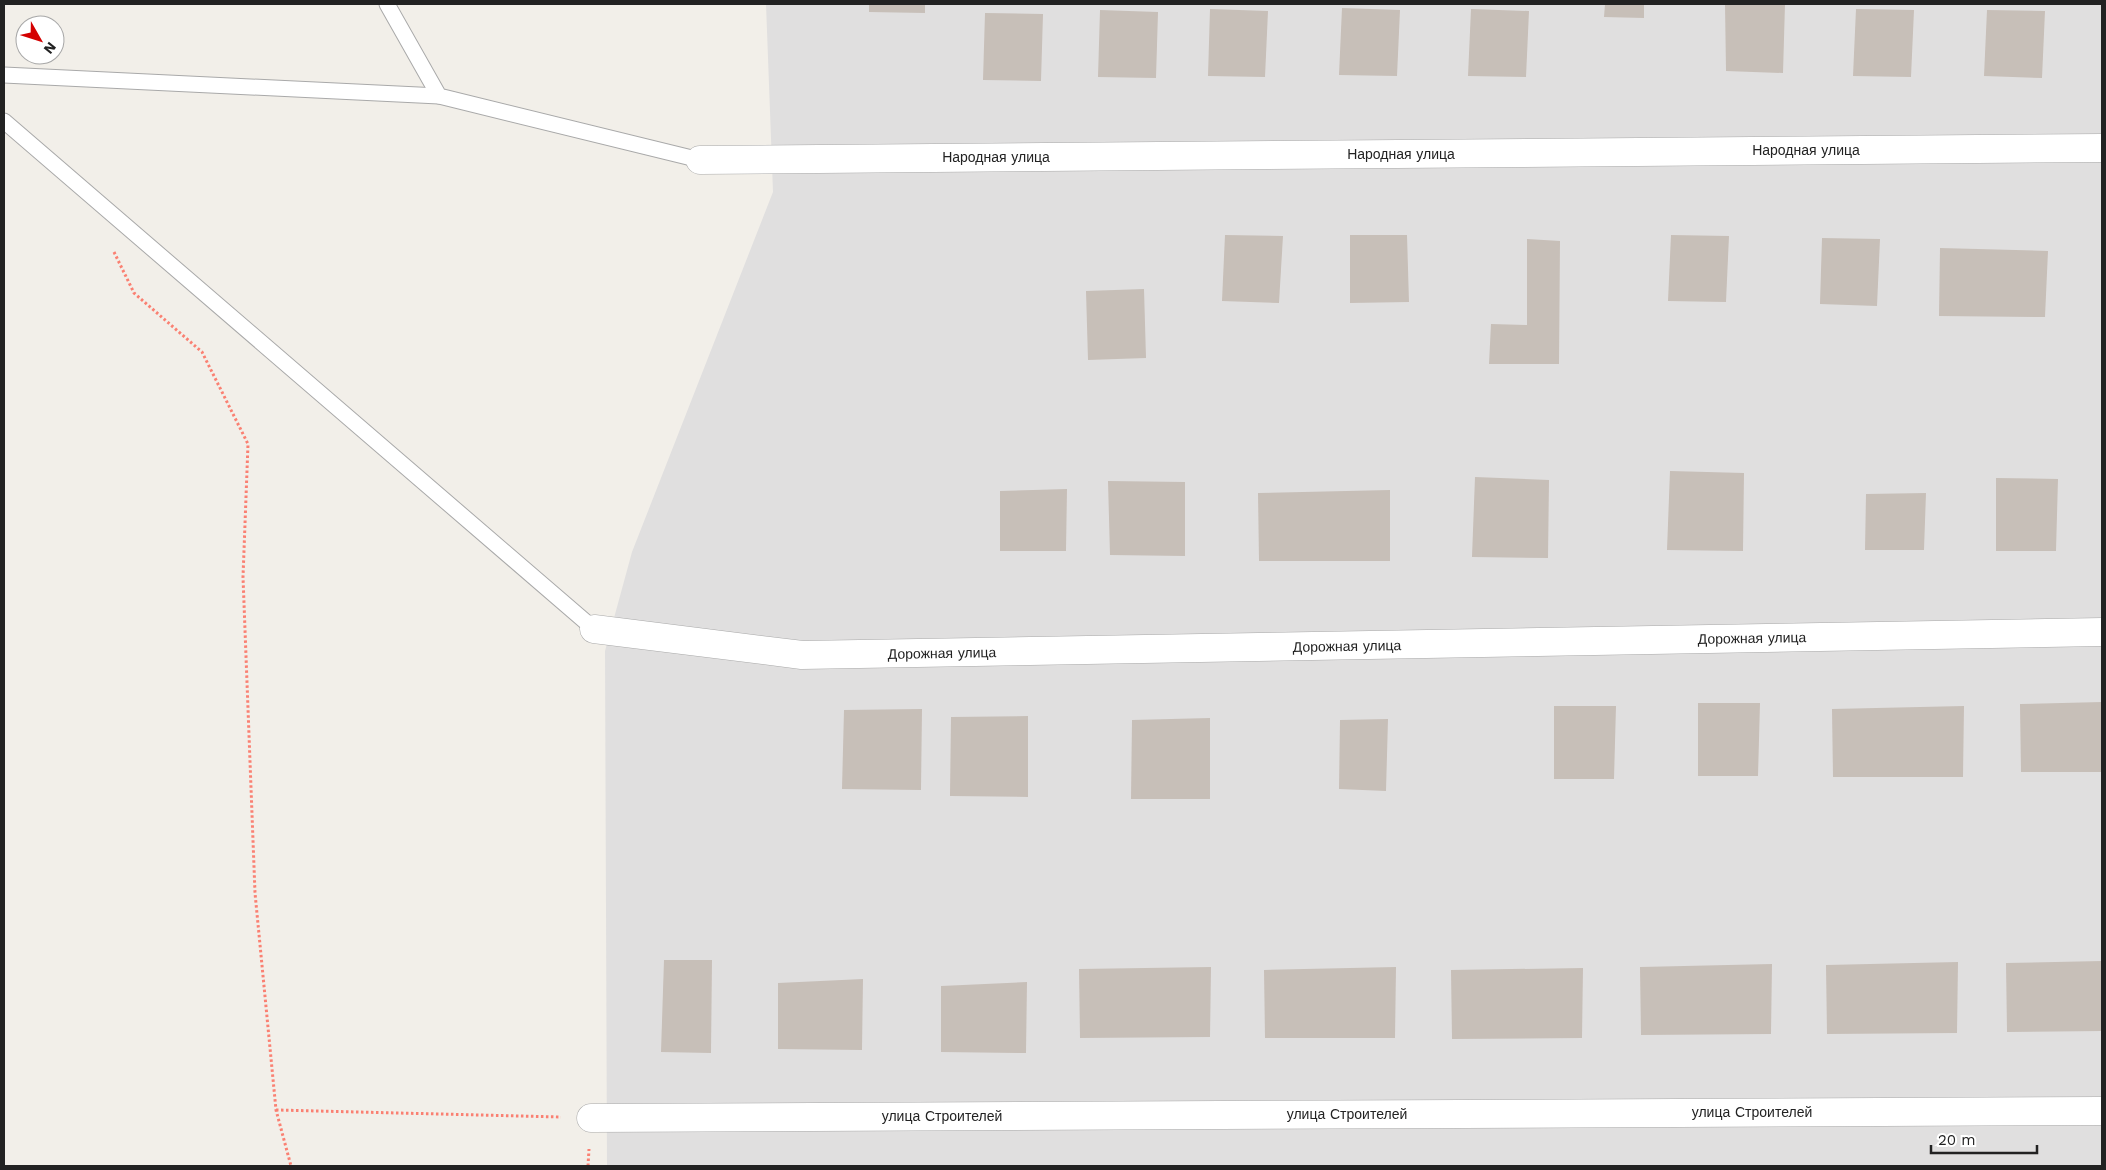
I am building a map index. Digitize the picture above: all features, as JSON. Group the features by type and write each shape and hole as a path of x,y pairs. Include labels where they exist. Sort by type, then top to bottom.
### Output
{"street":[{"name":"Народная улица","path":"700,160 2102,148"},
{"name":"Дорожная улица","path":"594,629 802,655 2102,632"},
{"name":"улица Строителей","path":"591,1118 2102,1110"}],"lane":[{"path":"387,4 440,96"},
{"path":"4,75 440,96 700,160"},
{"path":"4,121 594,629"}],"path":[{"path":"112,249 134,293 202,352 248,444 243,576 255,893 276,1110 291,1166"},
{"path":"276,1110 591,1118 588,1166"}],"shaded area":[{"path":"766,4 2102,4 2102,1166 607,1166 605,651 632,552 773,192"}],"building":[{"path":"869,4 925,4 925,13 869,12"},
{"path":"1605,4 1644,4 1644,18 1604,17"},
{"path":"1725,4 1785,4 1783,73 1726,71"},
{"path":"1342,8 1400,10 1397,76 1339,75"},
{"path":"1210,9 1268,11 1265,77 1208,76"},
{"path":"1471,9 1529,11 1526,77 1468,76"},
{"path":"1856,9 1914,10 1911,77 1853,76"},
{"path":"1100,10 1158,12 1156,78 1098,77"},
{"path":"1987,10 2045,11 2042,78 1984,76"},
{"path":"985,13 1043,14 1041,81 983,80"},
{"path":"1225,235 1283,236 1279,303 1222,301"},
{"path":"1350,235 1407,235 1409,302 1350,303"},
{"path":"1671,235 1729,236 1726,302 1668,301"},
{"path":"1822,238 1880,239 1877,306 1820,304"},
{"path":"1527,239 1560,241 1559,364 1489,364 1491,324 1527,325"},
{"path":"1940,248 2048,251 2045,317 1939,316"},
{"path":"1144,289 1146,358 1088,360 1086,291"},
{"path":"1670,471 1744,473 1743,551 1667,550"},
{"path":"1475,477 1549,480 1548,558 1472,557"},
{"path":"1996,478 2058,479 2056,551 1996,551"},
{"path":"1108,481 1185,482 1185,556 1110,555"},
{"path":"1067,489 1066,551 1000,551 1000,491"},
{"path":"1390,490 1390,561 1259,561 1258,493"},
{"path":"1926,493 1924,550 1865,550 1866,494"},
{"path":"2102,702 2102,772 2021,772 2020,704"},
{"path":"1698,703 1760,703 1758,776 1698,776"},
{"path":"1554,706 1616,706 1614,779 1554,779"},
{"path":"1964,706 1963,777 1833,777 1832,709"},
{"path":"922,709 921,790 842,789 844,710"},
{"path":"1028,716 1028,797 950,796 951,717"},
{"path":"1210,718 1210,799 1131,799 1132,720"},
{"path":"1388,719 1386,791 1339,789 1340,720"},
{"path":"664,960 712,960 711,1053 661,1052"},
{"path":"2102,961 2102,1031 2007,1032 2006,963"},
{"path":"1958,962 1957,1033 1827,1034 1826,965"},
{"path":"1772,964 1771,1034 1641,1035 1640,967"},
{"path":"1211,967 1210,1037 1080,1038 1079,969"},
{"path":"1396,967 1395,1038 1265,1038 1264,970"},
{"path":"1583,968 1582,1038 1452,1039 1451,970"},
{"path":"863,979 862,1050 778,1049 778,983"},
{"path":"1027,982 1026,1053 941,1052 941,986"}]}
